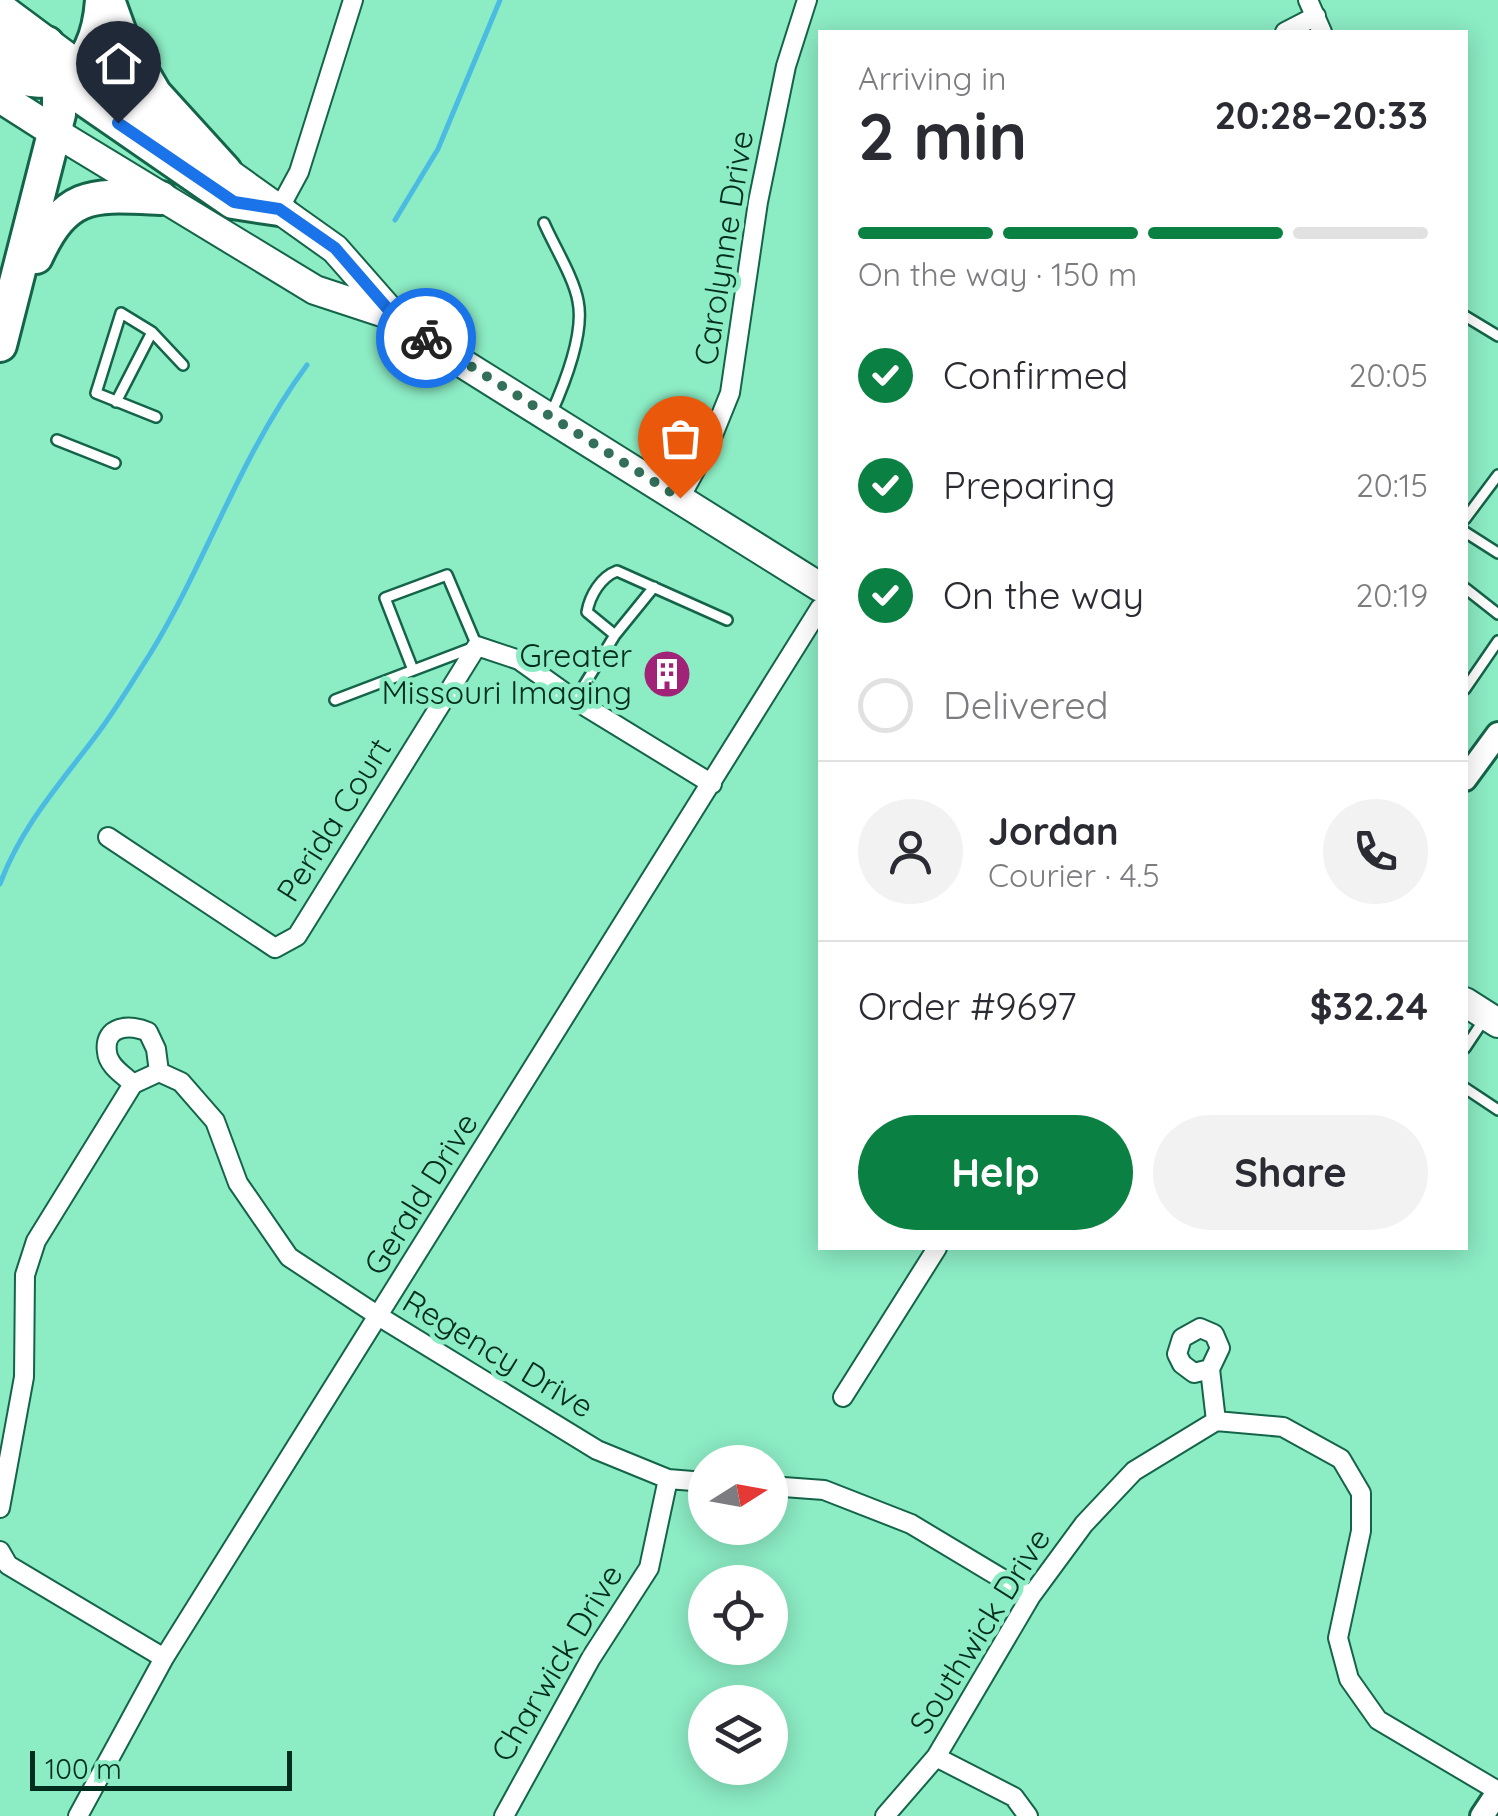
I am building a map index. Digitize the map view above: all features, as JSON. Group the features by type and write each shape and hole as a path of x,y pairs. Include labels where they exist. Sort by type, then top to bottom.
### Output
{"highway":[{"path":"4,330 67,73 97,36 105,0"},
{"path":"105,0 155,94 224,171"},
{"path":"1,20 47,43 67,73"},
{"path":"1,20 234,202 279,209"},
{"path":"0,74 67,73"},
{"path":"0,97 55,132"},
{"path":"4,330 52,223 78,203 107,196 161,198"}],"main road":[{"path":"67,73 224,171 335,248 393,315"},
{"path":"55,132 316,290 393,315 818,586"}],"street":[{"path":"279,209 300,172 352,0"},
{"name":"Carolynne Drive","path":"680,498 709,445 730,393 758,202 786,66 807,0"},
{"path":"1288,30 1315,16"},
{"name":"Gerald Drive","path":"81,1815 164,1658 818,611"},
{"path":"477,646 519,660 575,700 712,784"},
{"name":"Perida Court","path":"108,836 275,948 297,936 477,646"},
{"path":"1468,775 1498,734"},
{"path":"0,1508 24,1377 25,1275 36,1241 133,1084 159,1072 148,1032 134,1025 120,1028 110,1037 106,1051 112,1065 133,1084"},
{"name":"Regency Drive","path":"159,1072 181,1082 215,1121 238,1183 289,1257 597,1450 668,1479 688,1481"},
{"path":"843,1397 937,1250"},
{"path":"1210,1369 1216,1421 1283,1427 1341,1459 1361,1493 1361,1531 1338,1638 1350,1679 1378,1720 1498,1792 1482,1816"},
{"name":"Southwick Drive","path":"885,1816 936,1758 1031,1596 1084,1524 1134,1470 1216,1421"},
{"name":"Charwick Drive","path":"504,1816 590,1658 648,1568 668,1479"},
{"path":"788,1487 824,1490 911,1524 1031,1596"},
{"path":"0,1551 8,1565 164,1658"},
{"path":"936,1758 1014,1798 1028,1816"}],"lane":[{"path":"544,223 578,302 577,330 566,381 550,416"},
{"path":"156,417 96,393 121,313 152,332 183,364"},
{"path":"1468,318 1498,336"},
{"path":"116,402 152,332"},
{"path":"57,440 115,463"},
{"path":"1468,515 1498,476"},
{"path":"1468,534 1498,554"},
{"path":"615,635 587,612 589,600 606,575 617,571 727,620"},
{"path":"335,700 477,646 448,575 385,598 413,670"},
{"path":"575,700 615,635 654,587"},
{"path":"1468,590 1498,614"},
{"path":"1468,685 1498,641"},
{"path":"1468,1042 1483,1013"},
{"path":"1468,1090 1498,1110"}],"waterway":[{"path":"395,220 438,149 500,0"},
{"path":"0,884 30,825 110,717 150,654 262,436 307,365"}],"way so far":[{"path":"426,338 680,498"}],"place":[{"name":"Greater Missouri Imaging","path":"667,674"}],"route":[{"path":"118,123 234,202 279,209 335,248 393,315 426,338"}]}
